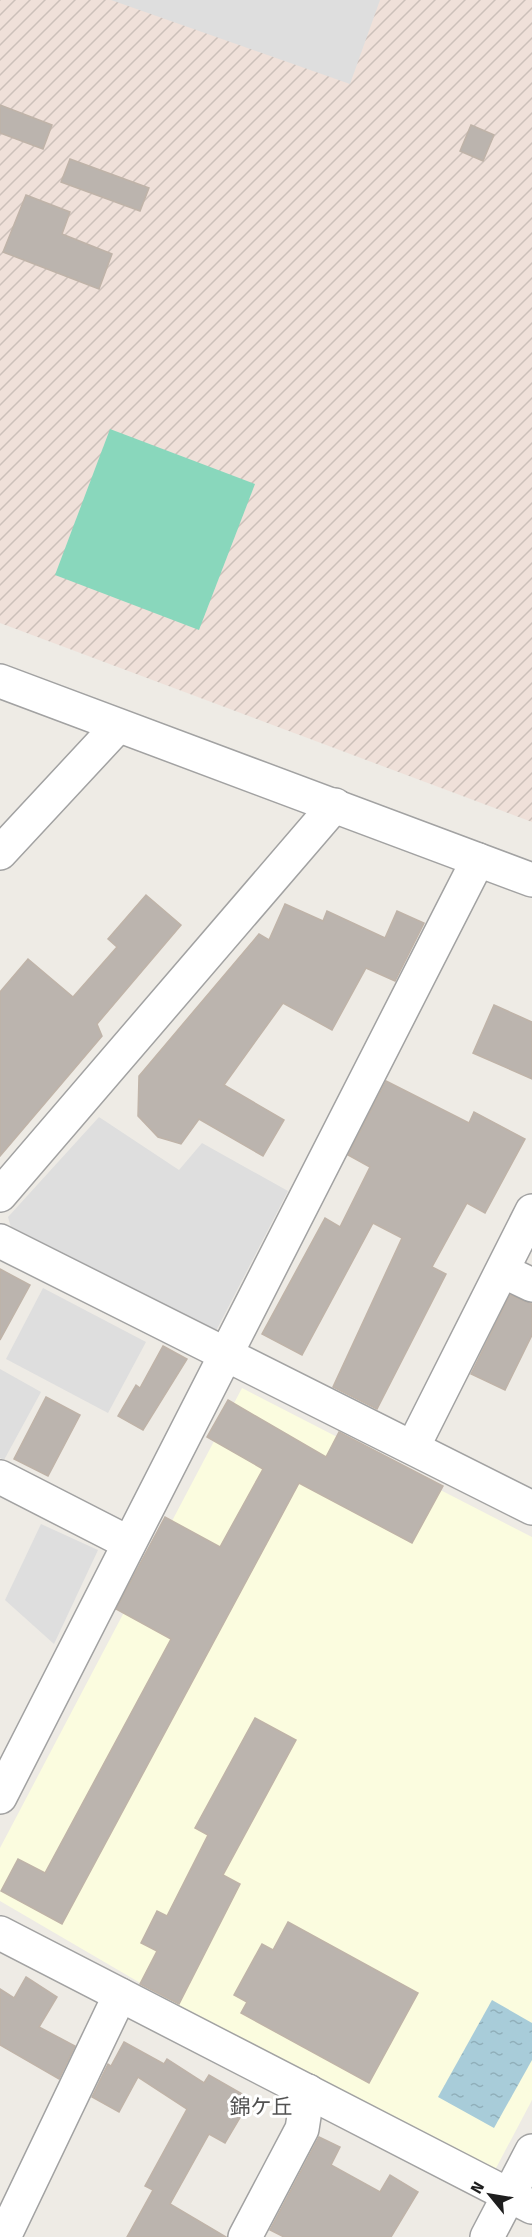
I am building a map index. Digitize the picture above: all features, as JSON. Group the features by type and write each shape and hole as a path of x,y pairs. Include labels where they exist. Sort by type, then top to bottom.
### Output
{"street":[{"path":"0,681 532,880"},
{"path":"0,853 118,726"},
{"path":"0,1195 335,805"},
{"path":"0,1797 127,1542 226,1354 478,860"},
{"path":"413,1446 532,1211"},
{"path":"0,1241 413,1446 532,1508"},
{"path":"503,1271 532,1285"},
{"path":"0,1477 127,1542"},
{"path":"0,1933 520,2201"},
{"path":"4,2237 120,1995"},
{"path":"245,2237 302,2129 308,2091"},
{"path":"487,2237 520,2201 532,2151"}],"shaded area":[{"path":"0,0 532,0 532,822 0,623"},
{"path":"111,0 380,0 350,84"},
{"path":"99,1117 179,1170 202,1143 288,1191 217,1329 205,1330 12,1231 8,1217"},
{"path":"43,1288 146,1342 108,1413 6,1359"},
{"path":"0,1369 41,1392 4,1460 0,1458"},
{"path":"242,1388 532,1537 532,2100 495,2170 178,2005 0,1901 0,1848"},
{"path":"41,1524 98,1550 54,1644 5,1600"}],"green space":[{"path":"110,429 255,484 199,630 55,575"}],"water":[{"path":"492,2000 532,2023 532,2060 494,2128 438,2097"}],"building":[{"path":"0,105 52,125 43,149 0,133"},
{"path":"471,125 494,135 483,161 460,151"},
{"path":"70,159 149,188 140,211 61,182"},
{"path":"26,195 70,212 62,234 112,254 99,289 3,252"},
{"path":"146,895 181,925 97,1024 102,1036 0,1156 0,992 28,959 73,997 117,947 108,939"},
{"path":"285,904 323,921 327,911 385,938 397,911 424,923 395,981 366,968 332,1030 283,1003 224,1085 284,1120 263,1156 199,1119 181,1144 158,1137 138,1116 139,1076 259,934 269,940"},
{"path":"494,1005 532,1022 532,1079 473,1053"},
{"path":"386,1081 469,1123 474,1112 525,1139 485,1213 467,1203 432,1267 446,1274 377,1409 333,1387 402,1238 373,1223 302,1355 262,1334 325,1218 340,1227 370,1167 348,1155"},
{"path":"0,1269 30,1285 0,1340"},
{"path":"510,1295 532,1304 532,1335 505,1390 471,1374"},
{"path":"163,1346 187,1359 143,1430 118,1416 136,1385 140,1388"},
{"path":"46,1397 80,1415 48,1476 14,1459"},
{"path":"228,1400 326,1457 339,1432 443,1486 412,1543 299,1483 62,1924 1,1891 18,1859 45,1873 171,1639 116,1609 165,1517 220,1547 263,1469 207,1437"},
{"path":"255,1718 296,1740 223,1875 240,1884 179,2004 140,1984 157,1951 141,1943 157,1911 167,1916 208,1835 195,1828"},
{"path":"288,1922 418,1993 369,2083 241,2013 247,2002 234,1995 262,1944 273,1950"},
{"path":"26,1977 57,1997 39,2027 75,2046 59,2079 0,2045 0,1989 14,1998"},
{"path":"124,2042 164,2064 167,2059 204,2083 209,2075 251,2099 225,2143 209,2134 170,2204 226,2237 127,2237 153,2190 145,2186 187,2109 138,2077 119,2112 92,2097 108,2064 111,2066"},
{"path":"319,2137 340,2147 331,2165 380,2192 390,2175 418,2192 391,2237 284,2237 270,2230"}],"district":[{"name":"錦ケ丘","path":"261,2107"}]}
